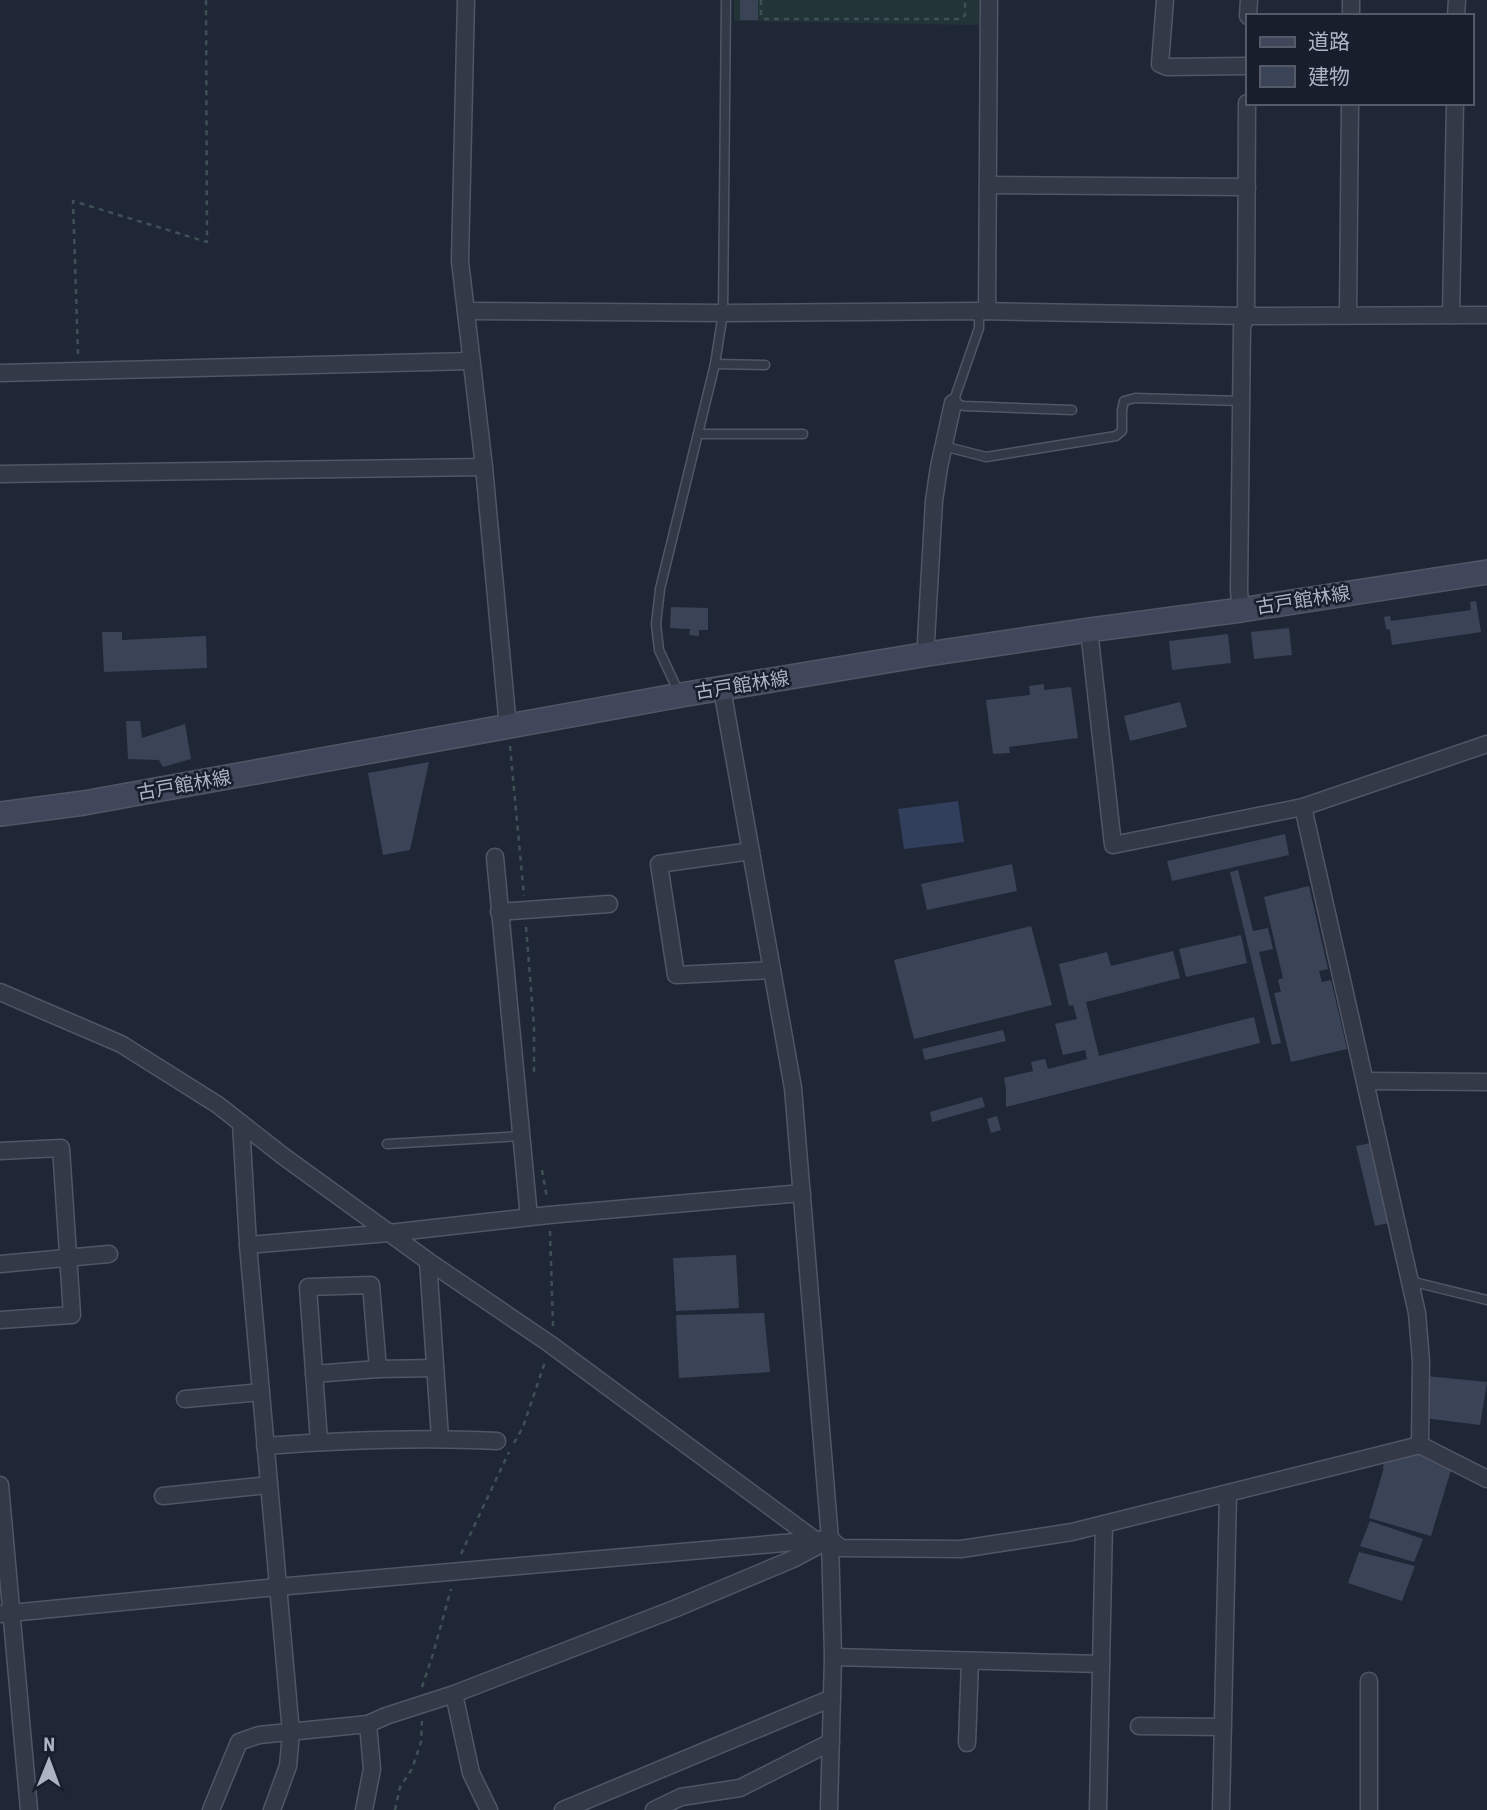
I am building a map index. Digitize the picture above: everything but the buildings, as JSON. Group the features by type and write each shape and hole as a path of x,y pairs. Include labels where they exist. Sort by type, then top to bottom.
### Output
{"main road":[{"name":"古戸館林線","path":"0,814 508,735 681,695 928,654 1487,572"}],"street":[{"path":"466,0 460,261 484,467 508,735"},
{"path":"983,311 988,185 989,0"},
{"path":"1165,0 1160,64 1167,67 1246,66"},
{"path":"1241,610 1242,327 1246,316 1247,105"},
{"path":"1348,315 1350,105"},
{"path":"1451,315 1455,105"},
{"path":"988,185 1247,187"},
{"path":"466,311 1487,315"},
{"path":"0,373 470,360"},
{"path":"928,654 926,641 933,501 953,403"},
{"path":"0,474 484,467"},
{"path":"1089,629 1113,845 1303,807 1487,744"},
{"path":"722,689 793,1088 802,1193 822,1539 833,1657 829,1810"},
{"path":"1303,807 1417,1313 1421,1361 1420,1445"},
{"path":"751,851 659,864 676,975 772,970"},
{"path":"495,857 529,1217"},
{"path":"499,912 610,904"},
{"path":"0,992 121,1044 218,1105 283,1156 428,1261 551,1344 822,1539 841,1548 961,1549 1072,1532 1420,1445 1487,1479"},
{"path":"1366,1081 1487,1082"},
{"path":"242,1123 248,1245 290,1733 288,1766 272,1810"},
{"path":"0,1151 61,1148 72,1315 0,1320"},
{"path":"248,1245 802,1193"},
{"path":"0,1264 109,1254"},
{"path":"428,1261 440,1438"},
{"path":"319,1442 308,1287 371,1285 378,1369"},
{"path":"314,1374 435,1368"},
{"path":"185,1399 261,1392"},
{"path":"265,1446 440,1438 497,1441"},
{"path":"0,1485 6,1613 29,1810"},
{"path":"163,1496 268,1485"},
{"path":"1221,1810 1228,1493"},
{"path":"1098,1810 1104,1524"},
{"path":"6,1613 822,1539"},
{"path":"211,1810 239,1742 260,1735 368,1724 454,1694 686,1604 793,1559 822,1539"},
{"path":"833,1657 1101,1664"},
{"path":"967,1744 970,1661"},
{"path":"1369,1681 1369,1810"},
{"path":"454,1694 471,1773 489,1810"},
{"path":"563,1810 832,1698"},
{"path":"364,1810 373,1758 368,1724"},
{"path":"1139,1726 1223,1727"},
{"path":"654,1810 681,1797 740,1788 831,1742"}],"lane":[{"path":"681,695 659,650 656,624 660,589 715,364 723,313 726,0"},
{"path":"983,311 953,403 964,406 1072,410"},
{"path":"715,364 765,365"},
{"path":"943,446 986,457 1116,436 1122,431 1124,401 1135,398 1242,401"},
{"path":"698,434 803,434"},
{"path":"387,1144 522,1136"},
{"path":"1410,1281 1487,1300"}],"path":[{"path":"78,372 73,201 207,242 206,0"},
{"path":"761,0 761,15 764,19 961,19 965,15 965,0"},
{"path":"508,735 534,1026"},
{"path":"550,1221 554,1322 552,1333"},
{"path":"460,1558 499,1471 523,1427 548,1352"},
{"path":"395,1810 400,1787 412,1769 421,1742 422,1705 419,1695 453,1582"}],"shaded area":[{"path":"734,0 980,0 979,25 734,21"}],"water":[{"path":"958,801 964,842 904,849 898,809"}]}
